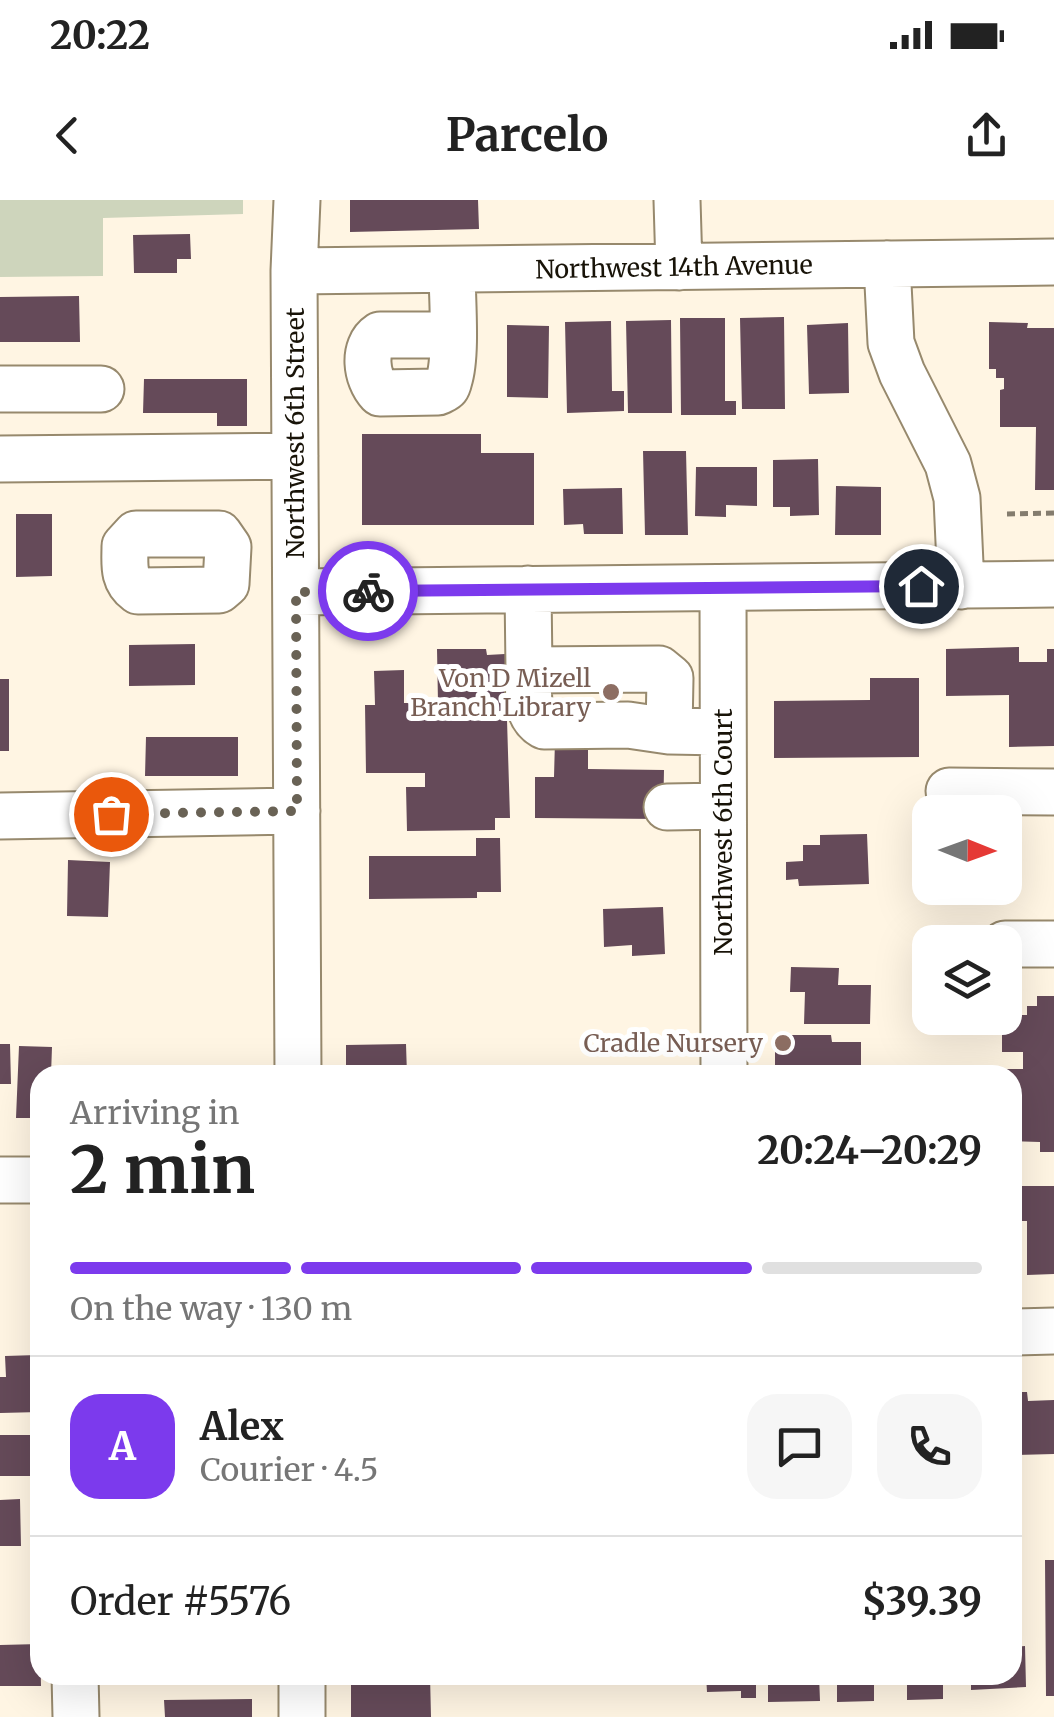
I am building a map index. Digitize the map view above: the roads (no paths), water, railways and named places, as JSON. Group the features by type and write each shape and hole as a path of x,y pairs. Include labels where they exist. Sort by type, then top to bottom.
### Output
{"street":[{"name":"Northwest 6th Street","path":"288,200 294,272"},
{"name":"Northwest 6th Street","path":"297,200 294,272 298,1065"},
{"path":"677,200 679,267"},
{"name":"Northwest 14th Avenue","path":"294,272 1054,262"},
{"path":"887,264 891,343 902,374 948,464 958,498 961,586"},
{"path":"452,270 452,335"},
{"path":"0,389 101,388"},
{"path":"0,459 295,456"},
{"path":"146,534 147,458"},
{"path":"296,592 1054,584"},
{"name":"Northwest 6th Court","path":"723,588 724,1065"},
{"path":"528,589 529,710 534,720 544,726 628,725 669,732 724,732"},
{"path":"529,670 659,668 670,678 669,732"},
{"path":"949,791 1054,792"},
{"path":"667,806 723,806"},
{"path":"0,816 297,811"},
{"path":"1022,944 1054,944"},
{"path":"0,1180 30,1180"},
{"path":"1022,1332 1054,1331"},
{"path":"75,1685 76,1717"},
{"path":"302,1685 302,1717"}],"place":[{"name":"Von D Mizell Branch Library","path":"611,692"},
{"name":"Cradle Nursery","path":"783,1043"}]}
